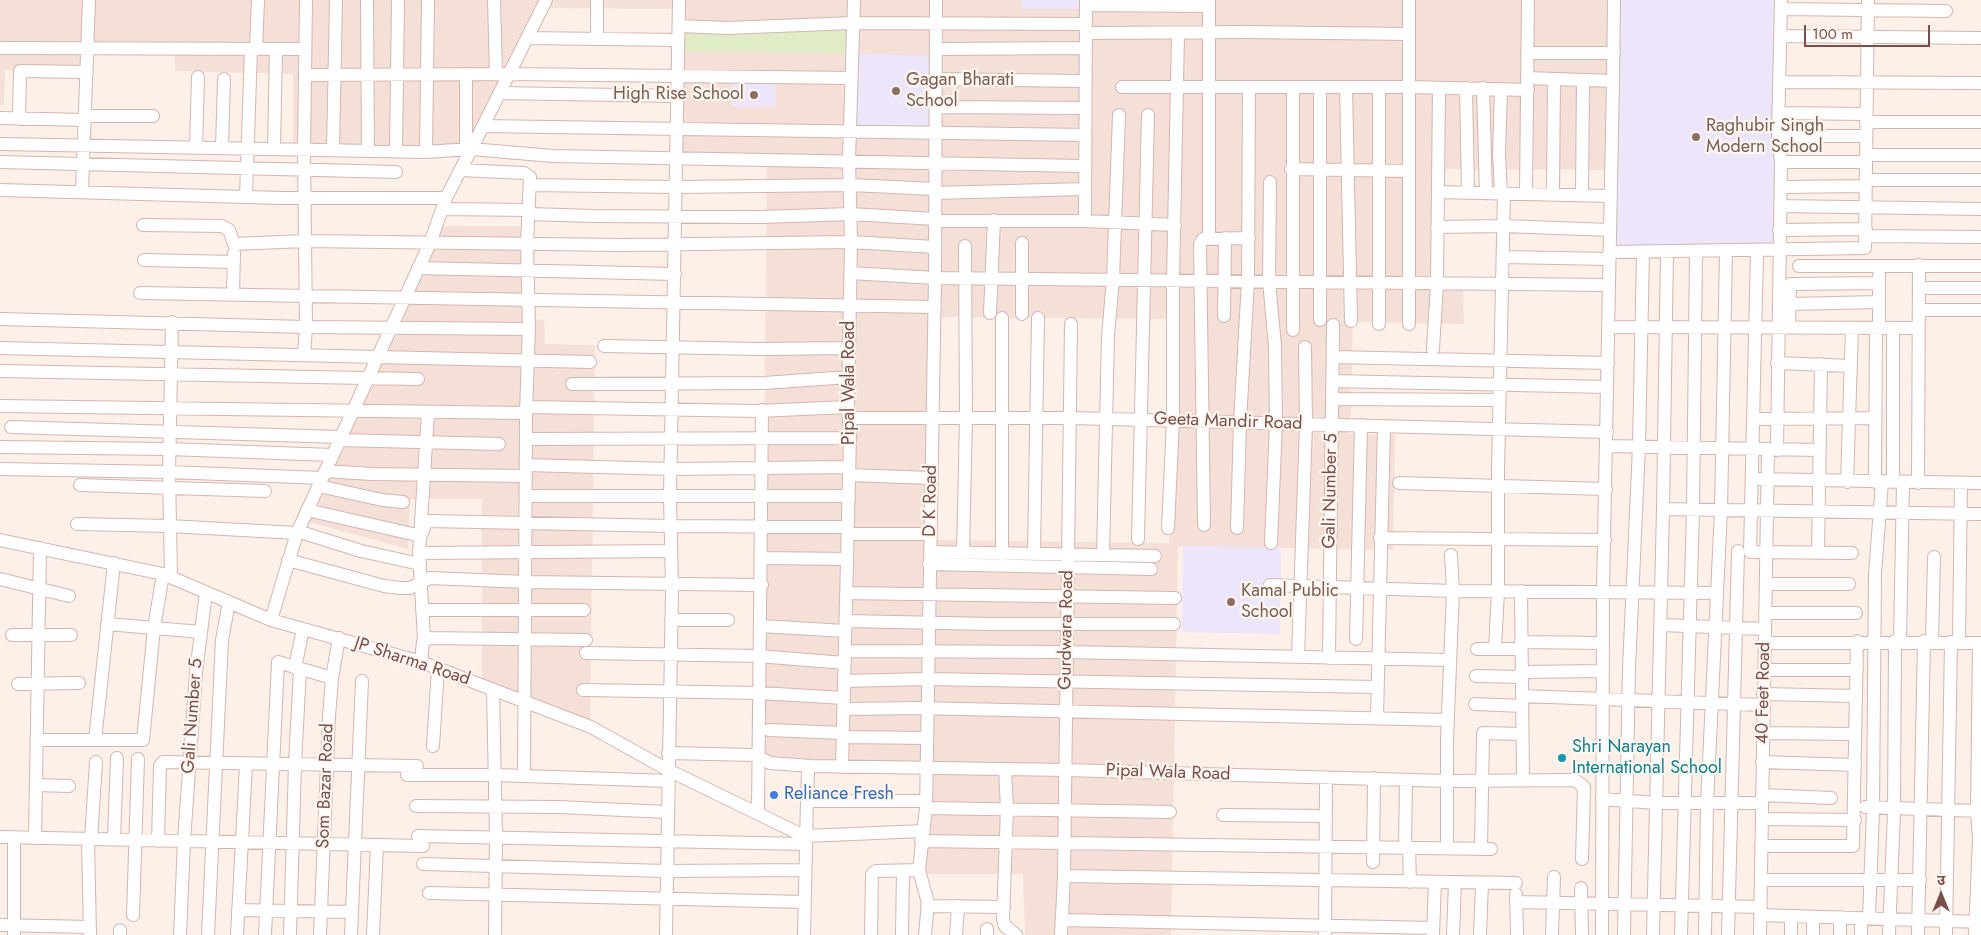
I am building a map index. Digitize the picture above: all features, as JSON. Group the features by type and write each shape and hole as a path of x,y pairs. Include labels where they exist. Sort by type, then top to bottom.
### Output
{"street":[{"path":"82,191 89,0"},
{"path":"246,197 258,0"},
{"path":"304,355 306,327 304,150 306,0"},
{"path":"333,150 336,0"},
{"path":"367,0 368,150"},
{"path":"396,151 398,0"},
{"path":"426,152 428,0"},
{"path":"494,0 496,74"},
{"path":"271,620 297,532 354,412 404,297 430,243 444,203 469,149 511,74 546,0"},
{"path":"597,0 597,38"},
{"path":"666,935 666,841 672,583 670,496 679,0"},
{"name":"Pipal Wala Road","path":"842,766 850,438 851,214 849,160 854,0"},
{"name":"D K Road","path":"925,935 927,906 919,870 926,804 927,768 928,592 935,307 936,0"},
{"path":"1409,0 1409,324"},
{"path":"1526,194 1528,0"},
{"path":"1602,935 1600,902 1603,591 1607,446 1608,285 1614,81 1614,0"},
{"path":"1085,221 1084,81 1086,2 1209,3 1210,239"},
{"path":"1783,328 1779,251 1781,162 1778,136 1781,82 1781,4 1868,5 1946,11"},
{"path":"1503,257 1609,256 1643,252 1864,249 1866,246 1865,183 1868,5"},
{"path":"679,26 727,28 936,22 1178,34 1209,32 1409,34"},
{"path":"1168,528 1173,420 1173,281 1178,34"},
{"path":"1781,36 1981,38"},
{"path":"528,38 678,40"},
{"path":"0,48 305,49"},
{"path":"936,49 1085,48"},
{"path":"274,149 276,50"},
{"path":"1527,53 1614,53"},
{"path":"19,119 20,71 87,72"},
{"path":"466,74 469,149"},
{"path":"305,75 511,74 851,78"},
{"path":"196,148 198,77"},
{"path":"222,148 224,79"},
{"path":"936,79 1084,81"},
{"path":"1122,87 1410,87 1501,89 1554,79 1614,81"},
{"path":"1553,194 1554,79"},
{"path":"1582,194 1583,80"},
{"path":"1781,82 1981,83"},
{"path":"1238,528 1240,422 1248,281 1249,87"},
{"path":"1293,87 1291,169 1293,330"},
{"path":"1320,88 1320,320"},
{"path":"1346,88 1351,321"},
{"path":"1379,88 1379,324"},
{"path":"1433,349 1437,284 1439,88"},
{"path":"1466,88 1468,192"},
{"path":"1483,88 1486,193"},
{"path":"1495,649 1498,591 1498,428 1503,285 1503,193 1499,154 1501,89"},
{"path":"500,93 677,96"},
{"path":"936,107 1084,108"},
{"path":"1779,113 1981,122"},
{"path":"1103,555 1108,336 1116,223 1119,115"},
{"path":"1138,538 1148,115"},
{"path":"0,118 153,116"},
{"path":"483,126 1084,135"},
{"path":"1778,136 1866,136"},
{"path":"0,144 426,152 469,149 553,156 849,160 1084,166"},
{"path":"1781,162 1981,155"},
{"path":"0,162 396,172"},
{"path":"1291,169 1321,168 1409,171"},
{"path":"460,170 527,173 530,185 527,244 529,329 526,410 526,702 524,776"},
{"path":"1781,187 1981,180"},
{"path":"1270,182 1269,281 1275,346 1276,423 1271,543"},
{"path":"530,185 675,187 850,185 935,191 1084,189"},
{"path":"0,190 444,203 529,212 676,216 851,214 935,220 1085,221 1175,225"},
{"path":"1438,192 1611,196"},
{"path":"1780,206 1981,209"},
{"path":"994,220 991,278 996,316 1001,418 1002,554"},
{"path":"143,225 222,226 229,230 234,244 233,293"},
{"path":"1437,227 1503,226 1610,230"},
{"path":"1780,230 1981,238"},
{"path":"1224,316 1225,238"},
{"path":"1204,525 1200,242 1210,239 1248,238"},
{"path":"234,244 305,241 676,245 851,242 935,247"},
{"path":"1022,243 1022,314"},
{"path":"963,553 966,418 964,246"},
{"path":"1757,251 1750,478 1750,552 1852,553"},
{"path":"1624,935 1628,700 1639,446 1643,252"},
{"path":"1653,935 1662,591 1667,252"},
{"path":"1681,935 1693,510 1696,252"},
{"path":"1705,935 1710,703 1721,510 1726,252"},
{"path":"144,260 234,262"},
{"path":"1861,935 1870,881 1874,807 1875,574 1881,513 1888,482 1882,328 1879,302 1879,265"},
{"path":"1918,482 1919,265"},
{"path":"1799,266 1981,266"},
{"path":"418,268 675,274"},
{"path":"850,273 935,278 1608,285"},
{"path":"1783,328 1789,304 1790,284 1879,284"},
{"path":"1919,288 1981,288"},
{"path":"140,293 233,293 528,301 935,307"},
{"path":"1789,304 1879,302"},
{"path":"1919,310 1981,310"},
{"path":"1034,554 1038,318"},
{"path":"0,319 306,327 529,329"},
{"path":"37,740 143,740 154,628 167,575 172,322"},
{"name":"Gurdwara Road","path":"1061,935 1066,770 1071,324"},
{"name":"Gali Number 5","path":"1329,658 1333,325"},
{"path":"1608,327 1919,328"},
{"name":"40 Feet Road","path":"1760,935 1766,479 1776,418 1777,363 1783,328"},
{"path":"1847,482 1852,328"},
{"path":"1882,328 1875,418 1888,482 1903,513 1889,935"},
{"path":"604,346 849,348"},
{"path":"1298,657 1306,424 1305,347"},
{"path":"0,348 590,362"},
{"path":"1333,357 1608,363"},
{"path":"1777,363 1851,366"},
{"path":"1818,553 1821,364"},
{"path":"0,371 71,371 170,376 418,379"},
{"path":"572,384 764,383 849,377"},
{"path":"1333,381 1607,387"},
{"path":"1332,399 1499,400"},
{"name":"Geeta Mandir Road","path":"0,406 428,413 526,410 762,410 932,418 1173,420 1607,432"},
{"path":"758,813 762,584 762,410"},
{"path":"421,662 424,639 420,534 428,413"},
{"path":"1753,419 1875,418"},
{"path":"1356,640 1361,425"},
{"path":"1377,718 1384,426"},
{"path":"11,427 499,444"},
{"path":"526,439 850,438"},
{"path":"1607,446 1819,450"},
{"path":"0,447 169,449 332,455"},
{"path":"0,469 169,472 322,478 526,471 763,467 849,471 931,478"},
{"path":"322,478 382,500 403,502"},
{"path":"1750,478 1847,482 1981,483"},
{"path":"1399,483 1606,489"},
{"path":"1946,935 1961,483"},
{"path":"80,485 265,491"},
{"path":"527,496 849,496"},
{"path":"1663,509 1981,514"},
{"path":"307,510 420,534"},
{"path":"420,534 425,524 429,521 526,524 762,526 930,534"},
{"path":"77,524 297,532 367,553 420,558 526,552 671,551"},
{"path":"1380,538 1605,540"},
{"name":"JP Sharma Road","path":"0,540 167,575 271,620 438,668 591,727 668,776 758,813 806,839"},
{"path":"35,838 40,548"},
{"path":"1728,935 1732,704 1738,551"},
{"path":"929,558 963,553 1034,554 1068,560 1151,569"},
{"path":"929,558 1068,560 1103,555 1156,556"},
{"path":"1447,848 1448,720 1453,591 1451,555"},
{"path":"1918,935 1928,641 1934,557"},
{"path":"762,558 847,559"},
{"path":"288,560 384,586 410,588 430,578 526,582 762,584"},
{"path":"95,740 114,563"},
{"path":"0,579 69,596"},
{"path":"1766,584 1849,584"},
{"path":"1270,585 1453,591 1662,591 1716,593"},
{"path":"1521,591 1523,780"},
{"name":"Gali Number 5","path":"180,935 184,841 206,592"},
{"path":"846,593 928,592 1175,598"},
{"path":"208,935 214,842 222,640 229,602"},
{"path":"422,610 584,610"},
{"path":"1765,613 1856,613"},
{"path":"671,620 728,620"},
{"path":"761,626 846,626 928,623 1174,624"},
{"path":"107,624 201,632"},
{"path":"1661,625 1765,629"},
{"path":"290,935 298,669 303,629"},
{"path":"12,635 71,635"},
{"name":"Som Bazar Road","path":"320,935 332,678 339,638"},
{"path":"424,639 525,641 670,654 761,656 845,657 927,650 1450,660"},
{"path":"1761,846 1852,847 1855,820 1857,641"},
{"path":"1764,643 1857,641 1980,643 1978,922 1975,935"},
{"path":"1477,649 1603,643"},
{"path":"265,935 278,662 332,678"},
{"path":"433,746 438,668"},
{"path":"1764,670 1856,670"},
{"path":"1476,676 1603,671"},
{"path":"844,681 927,679 1377,687"},
{"path":"352,935 357,765 362,681"},
{"path":"18,684 79,683"},
{"path":"493,690 496,775 495,935"},
{"path":"583,690 760,693 844,703 926,708 1448,720"},
{"path":"1475,704 1603,698 1732,704 1763,700 1856,696"},
{"path":"769,730 926,738"},
{"path":"0,837 377,845 496,838 666,841 922,836 1006,842 1486,849 1487,780 1482,733 1522,734"},
{"path":"1763,733 1855,734"},
{"name":"Pipal Wala Road","path":"668,753 759,756 770,763 811,766 1066,770 1374,778 1447,782 1575,780 1584,787 1582,859"},
{"path":"114,840 117,758"},
{"path":"133,914 137,840 138,759"},
{"path":"158,841 161,764 167,761 216,764 272,763 417,766"},
{"path":"0,925 14,930 90,931 90,839 96,762"},
{"path":"1762,762 1855,765"},
{"path":"237,935 246,764"},
{"path":"804,935 808,770 811,766"},
{"path":"1005,769 1007,809 1004,923 1013,934"},
{"path":"407,775 668,776"},
{"path":"1325,931 1326,778"},
{"path":"1374,778 1374,862"},
{"path":"1406,781 1407,847 1410,882"},
{"path":"36,785 69,786"},
{"path":"1602,799 1656,803 1730,803 1762,799 1831,798"},
{"path":"807,801 926,804 1007,809 1170,812"},
{"path":"416,806 558,807 667,812"},
{"path":"1855,806 1950,808 1979,811"},
{"path":"1223,815 1326,816"},
{"path":"1762,818 1855,820"},
{"path":"14,837 6,905 14,930"},
{"path":"373,935 377,845"},
{"path":"423,864 666,871 805,870"},
{"path":"871,935 872,874 876,871 919,870"},
{"path":"902,935 903,871"},
{"path":"1064,876 1482,883 1516,880 1517,935"},
{"path":"1552,935 1554,877"},
{"path":"1761,880 1920,880"},
{"path":"1062,920 1325,931 1433,932 1435,882"},
{"path":"1453,935 1455,882"},
{"path":"1480,935 1482,883"},
{"path":"1581,888 1582,935"},
{"path":"428,893 805,902"},
{"path":"1516,902 1706,905 1728,906 1791,916 1947,919 1978,922"},
{"path":"927,906 1004,907"},
{"path":"956,935 958,906"},
{"path":"238,910 352,912"},
{"path":"1791,916 1791,935"},
{"path":"1813,917 1813,935"},
{"path":"1840,918 1840,935"}],"shaded area":[{"path":"0,0 1616,0 1614,170 1439,169 1439,285 1463,284 1464,324 1353,322 1350,434 1395,435 1393,550 1178,546 1171,935 1025,935 1023,874 923,874 923,773 761,768 767,160 680,159 683,9 549,8 471,147 293,147 293,74 175,71 175,47 87,45 86,71 5,70 4,105 0,105","holes":["934,317 1174,319 1169,543 933,540"]},
{"path":"1021,0 1086,0 1086,9 1021,9"},
{"name":"Raghubir Singh Modern School","path":"1616,0 1778,0 1777,247 1611,246"},
{"name":"Gagan Bharati School","path":"858,54 935,56 935,128 857,127"},
{"name":"High Rise School","path":"732,83 776,83 776,107 732,107"},
{"path":"439,226 530,226 528,319 544,320 545,344 595,345 590,723 482,681 482,499 410,499 408,549 309,522"},
{"name":"Kamal Public School","path":"1183,546 1281,547 1280,634 1182,632"}],"green space":[{"path":"683,28 847,29 847,53 683,52"}],"place":[{"name":"Gagan Bharati School","path":"896,91"},
{"name":"High Rise School","path":"754,95"},
{"name":"Raghubir Singh Modern School","path":"1696,137"},
{"name":"Kamal Public School","path":"1231,602"},
{"name":"Shri Narayan International School","path":"1562,758"},
{"name":"Reliance Fresh","path":"774,795"}]}
